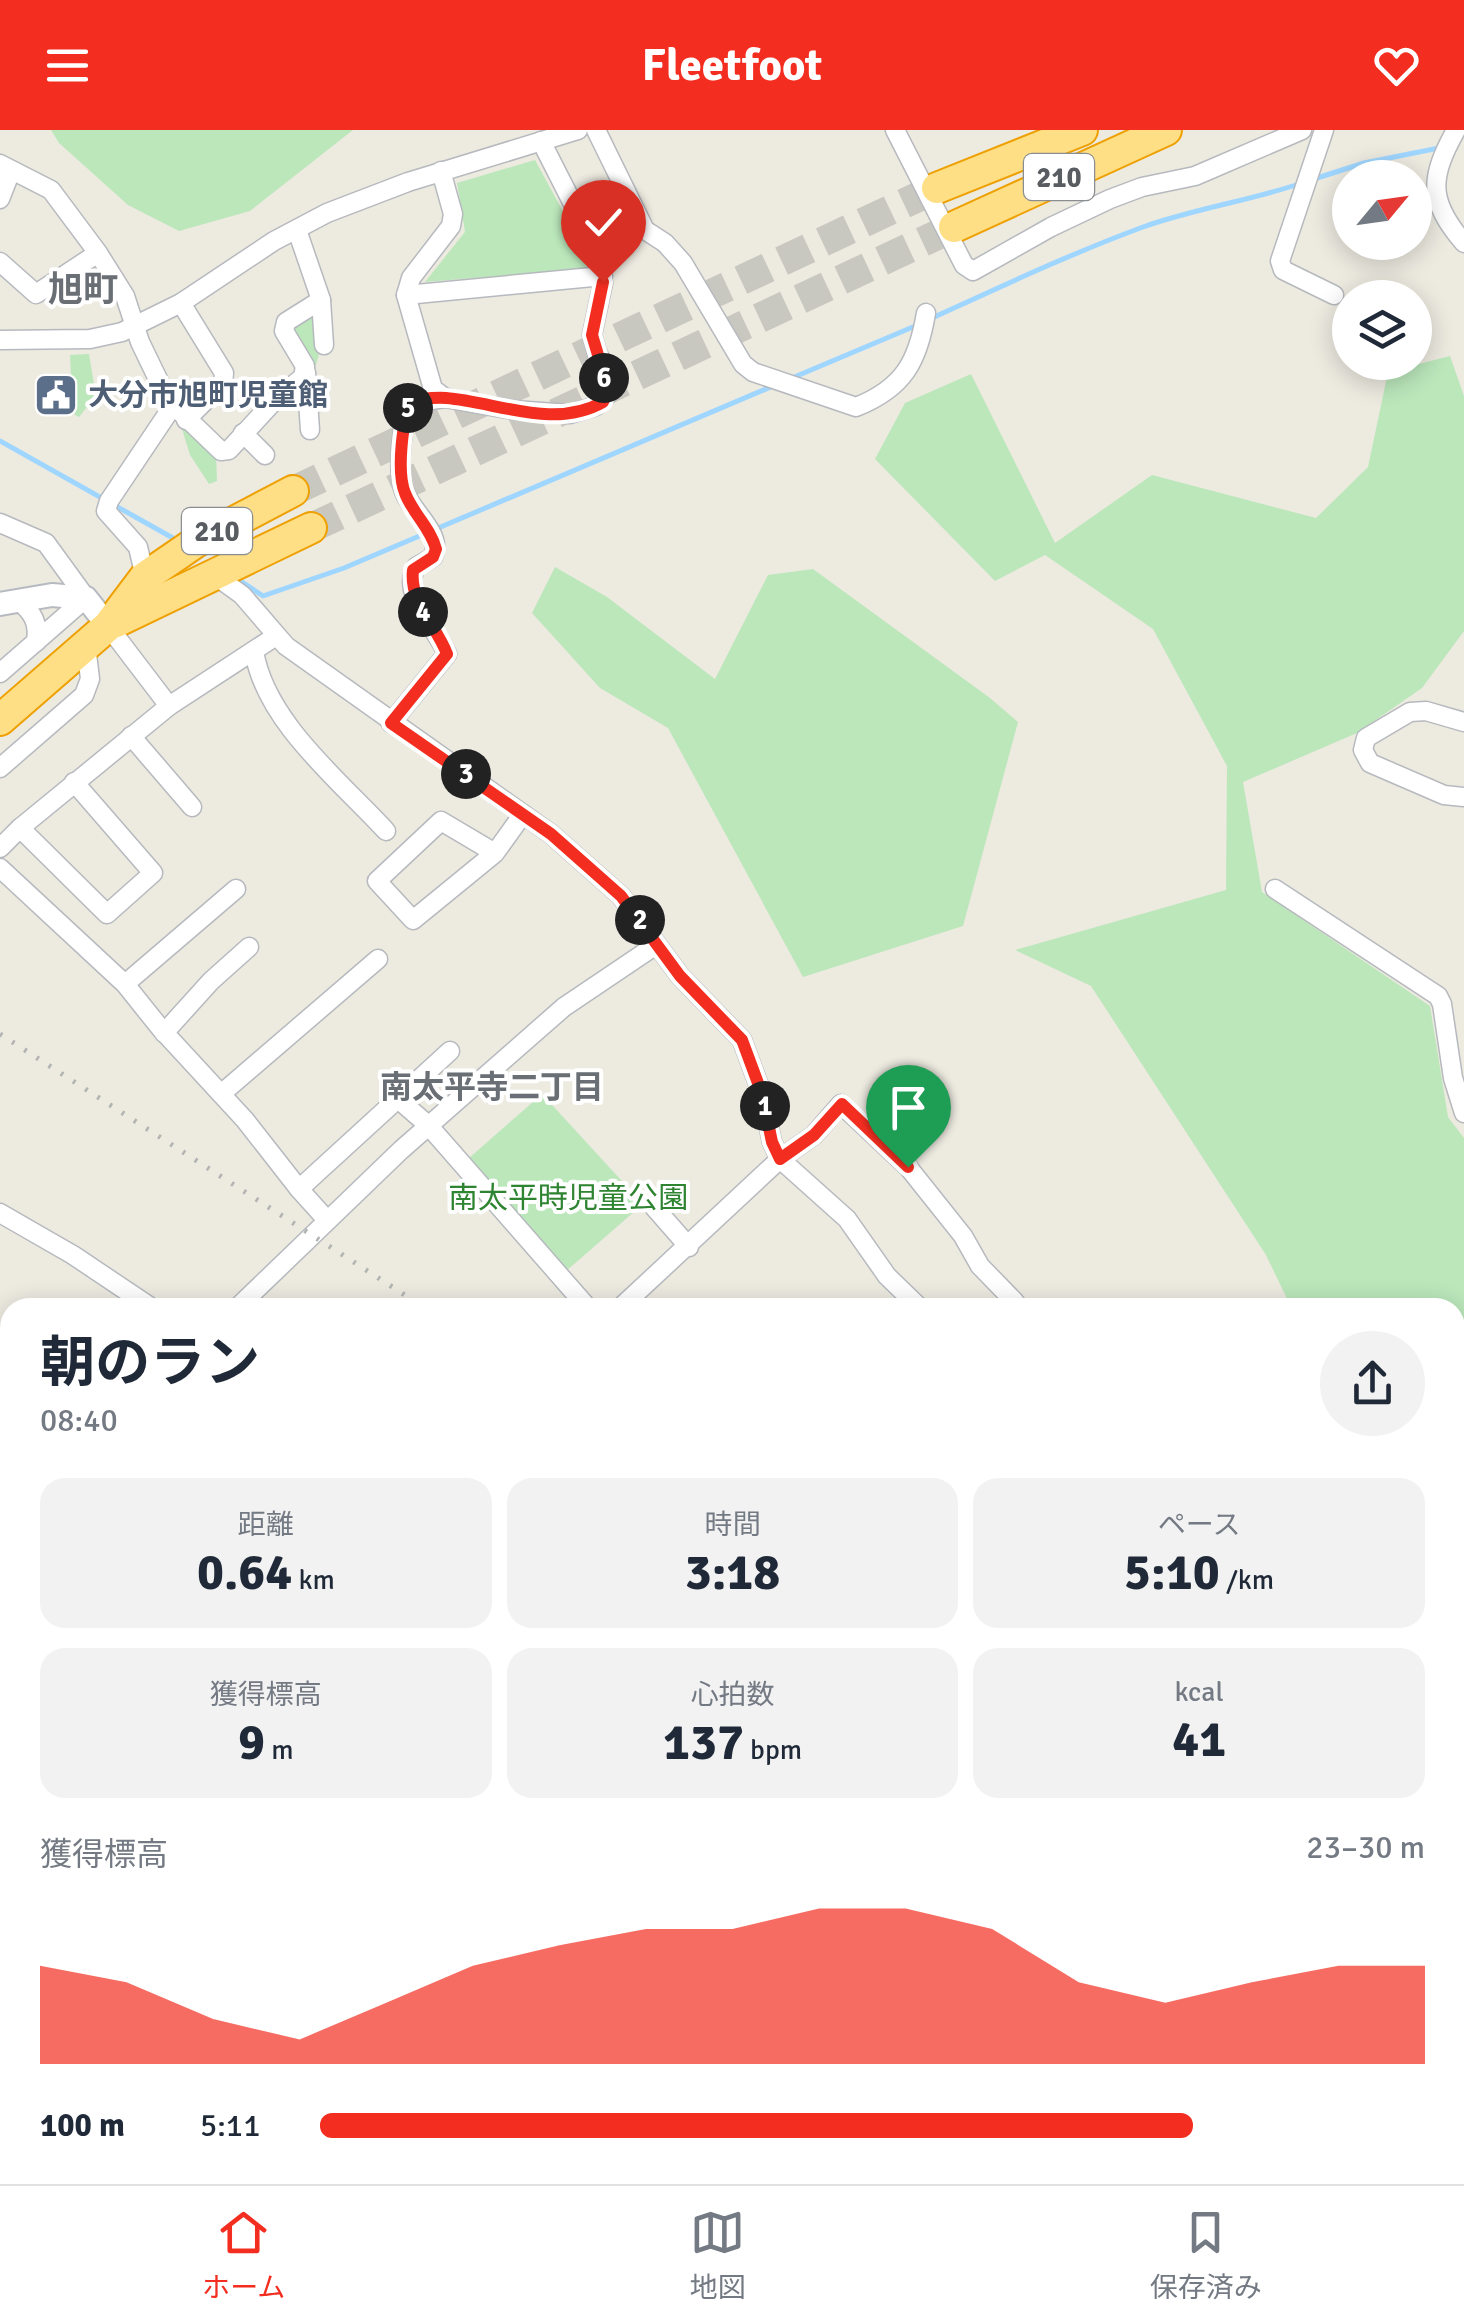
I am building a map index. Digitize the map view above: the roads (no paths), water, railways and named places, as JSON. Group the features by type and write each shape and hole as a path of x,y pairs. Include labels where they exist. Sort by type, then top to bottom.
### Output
{"highway":[{"name":"210","path":"936,188 1082,130"},
{"name":"210","path":"954,226 1166,130"},
{"name":"210","path":"0,720 97,636 145,578 196,542 293,491"},
{"name":"210","path":"97,636 213,574 311,528"}],"main road":[{"path":"10,602 52,595 86,598 97,636"}],"street":[{"path":"0,340 90,339 136,326 327,213 441,171 575,130"},
{"path":"596,130 645,230 665,243 683,263 748,369 856,407 886,391 904,375 915,360 926,313"},
{"path":"895,130 964,265 973,271 1051,227 1110,200 1142,187 1195,176 1302,130"},
{"path":"1324,130 1280,261 1284,270 1332,294"},
{"path":"1456,130 1435,177 1436,198 1445,221 1464,242"},
{"path":"391,723 447,654 421,608 412,580 416,567 433,557 435,544 407,500 402,484 404,427 410,403 445,398 514,410 570,414 603,402 608,388 592,335 603,276 600,257 540,141"},
{"path":"0,199 6,167 50,190 125,296 168,400 221,451 229,450 306,372"},
{"path":"441,171 453,214 451,226 411,278 406,296 428,383 445,398"},
{"path":"297,230 321,300 324,345"},
{"path":"0,262 36,294 98,253"},
{"path":"406,296 603,276"},
{"path":"310,430 306,372 284,331 286,322 321,300"},
{"path":"180,303 224,373 223,383 186,420"},
{"path":"145,578 138,547 106,512 109,501 168,413 168,400"},
{"path":"243,433 266,455"},
{"path":"0,523 46,543 86,598 0,673"},
{"path":"213,574 242,595 276,636 391,723 523,814 588,863 621,896 680,976 742,1040 780,1159 847,1219 887,1276 910,1298"},
{"path":"10,602 33,614 38,630 36,642"},
{"path":"97,636 169,706"},
{"path":"0,768 84,695 97,636"},
{"path":"0,848 169,706 276,636"},
{"path":"254,651 258,677 286,723 386,830"},
{"path":"1463,720 1410,712 1366,738 1363,750 1370,764 1444,795 1464,797"},
{"path":"131,736 192,808"},
{"path":"20,828 107,914 153,873 74,782"},
{"path":"495,852 442,820 376,882 413,920 495,852 523,814"},
{"path":"0,868 125,984 326,1218"},
{"path":"125,984 236,889"},
{"path":"1275,889 1438,996 1452,1078 1464,1113"},
{"path":"248,1298 326,1218 564,1006 656,945"},
{"path":"164,1033 211,981 249,947"},
{"path":"221,1094 378,958"},
{"path":"299,1189 450,1051"},
{"path":"398,1099 428,1126 579,1298"},
{"path":"631,1298 780,1159 814,1135 842,1104 908,1167 963,1236 980,1266 1011,1298"},
{"path":"654,1207 689,1247"},
{"path":"0,1213 137,1298"}],"waterway":[{"path":"1314,179 1364,163 1439,148"},
{"path":"930,319 1143,227 1299,184"},
{"path":"792,378 920,324"},
{"path":"236,578 263,596 344,568 773,386"},
{"path":"0,441 180,542"}],"tunnel":[{"path":"293,491 937,188"},
{"path":"311,528 954,227"}],"railway":[{"path":"0,1034 409,1298"}],"place":[{"name":"大分市旭町児童館","path":"56,395"}],"district":[{"name":"旭町","path":"83,289"},
{"name":"南太平寺二丁目","path":"492,1087"}],"park label":[{"name":"南太平時児童公園","path":"568,1198"}]}
